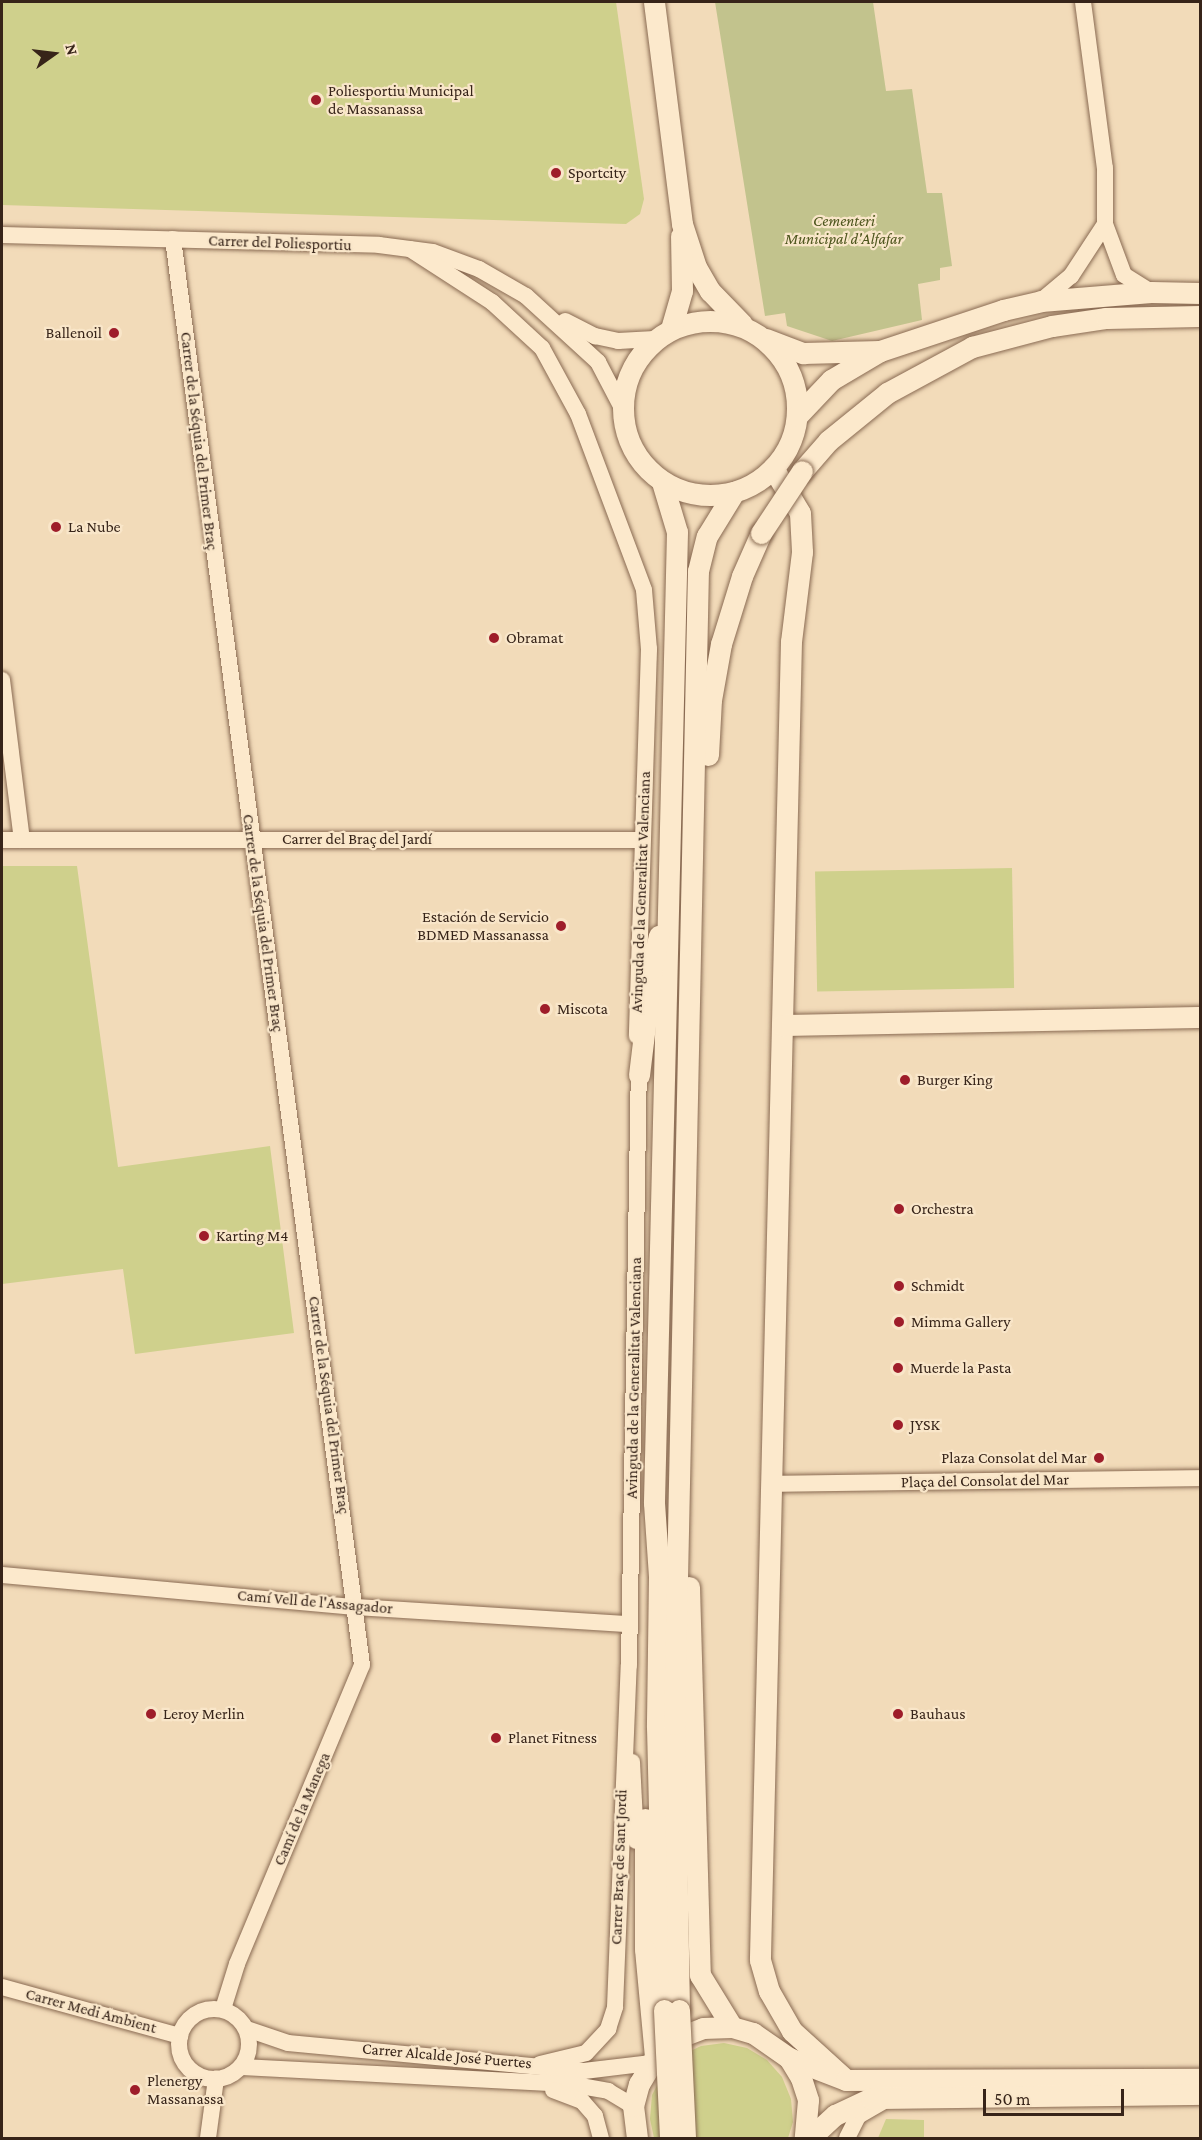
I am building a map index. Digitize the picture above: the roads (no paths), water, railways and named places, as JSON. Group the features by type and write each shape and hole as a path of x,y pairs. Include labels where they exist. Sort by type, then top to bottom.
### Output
{"street":[{"path":"654,2 682,224 682,291 663,334 631,370 622,408 624,426 638,457 662,482 678,532 682,1310 674,1724 670,2139"},
{"path":"1083,2 1105,168 1105,224 1124,275 1151,292"},
{"path":"662,482 704,495 734,492 755,483 773,468 789,444 797,416 795,386 782,358 761,337 742,324 710,291 696,267 682,224"},
{"path":"1041,301 1071,276 1105,224"},
{"name":"Carrer del Poliesportiu","path":"2,235 173,239 410,249 433,252 479,269 542,310 595,336 618,341 663,334"},
{"name":"Carrer de la Séquia del Primer Braç","path":"173,239 251,838 356,1606"},
{"name":"Avinguda de la Generalitat Valenciana","path":"410,249 492,302 542,348 578,414 620,519 644,590 648,617 645,793 640,840 636,1022 639,1074 630,1624"},
{"path":"797,416 831,380 880,351 1041,301 1151,292 1200,293"},
{"name":"Carrer del Poliesportiu","path":"542,310 598,362 622,408"},
{"path":"639,1074 652,968 706,816 711,699 721,644 742,576 761,533 802,471 828,441 887,393 972,347 1052,326 1095,320 1200,316"},
{"path":"663,334 712,320 742,324"},
{"path":"761,337 803,353 880,351"},
{"path":"773,468 800,513 802,552 790,641 760,1960 769,1991 792,2031 846,2080"},
{"path":"645,1949 645,1667 654,1503 659,1311 698,571 707,537 734,492"},
{"path":"2,680 22,840"},
{"name":"Carrer del Braç del Jardí","path":"2,840 251,838 640,840"},
{"path":"782,1025 1200,1017"},
{"name":"Plaça del Consolat del Mar","path":"770,1484 1200,1478"},
{"path":"654,1503 659,1577 657,1727 671,2010 684,2139"},
{"path":"678,1506 690,1601 700,1975 732,2027"},
{"name":"Camí Vell de l'Assagador","path":"2,1575 356,1606 630,1624"},
{"name":"Camí de la Manega","path":"223,2009 237,1964 362,1665 356,1606"},
{"name":"Carrer Braç de Sant Jordi","path":"540,2064 586,2053 609,2030 615,2007 620,1806 630,1624"},
{"path":"629,1665 634,1806 652,2060"},
{"name":"Carrer Medi Ambient","path":"2,1987 180,2036"},
{"path":"223,2009 240,2018 247,2029 250,2046 242,2067 216,2079 201,2076 185,2063 180,2036 195,2013 223,2009"},
{"path":"633,2126 639,2084 652,2060 677,2038 703,2028 732,2027 763,2038 789,2058 846,2080 1200,2079"},
{"name":"Carrer Alcalde José Puertes","path":"247,2029 288,2043 540,2064 584,2071 652,2060"},
{"path":"789,2058 808,2100 805,2139"},
{"name":"Carrer Alcalde José Puertes","path":"242,2067 514,2080 608,2091 633,2126"},
{"path":"208,2139 216,2079"},
{"path":"514,2080 582,2101 595,2116 601,2139"},
{"path":"810,2139 835,2115 871,2098 887,2100 1200,2094"},
{"path":"847,2139 858,2116 887,2100"}],"place":[{"name":"Poliesportiu Municipal de Massanassa","path":"316,100"},
{"name":"Sportcity","path":"556,173"},
{"name":"Ballenoil","path":"114,333"},
{"name":"La Nube","path":"56,527"},
{"name":"Obramat","path":"494,638"},
{"name":"Estación de Servicio BDMED Massanassa","path":"561,926"},
{"name":"Miscota","path":"545,1009"},
{"name":"Burger King","path":"905,1080"},
{"name":"Orchestra","path":"899,1209"},
{"name":"Karting M4","path":"204,1236"},
{"name":"Schmidt","path":"899,1286"},
{"name":"Mimma Gallery","path":"899,1322"},
{"name":"Muerde la Pasta","path":"898,1368"},
{"name":"JYSK","path":"898,1425"},
{"name":"Plaza Consolat del Mar","path":"1099,1458"},
{"name":"Leroy Merlin","path":"151,1714"},
{"name":"Bauhaus","path":"898,1714"},
{"name":"Planet Fitness","path":"496,1738"},
{"name":"Plenergy Massanassa","path":"135,2090"}],"park label":[{"name":"Cementeri Municipal d'Alfafar","path":"844,230"}]}
